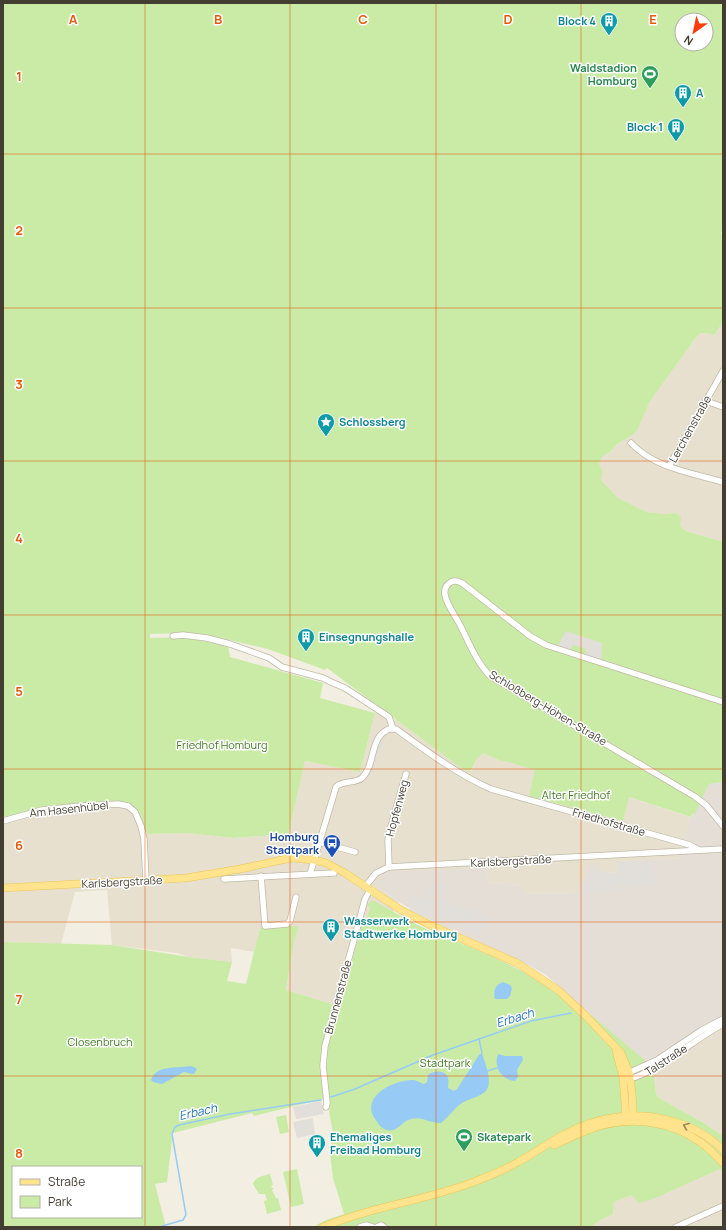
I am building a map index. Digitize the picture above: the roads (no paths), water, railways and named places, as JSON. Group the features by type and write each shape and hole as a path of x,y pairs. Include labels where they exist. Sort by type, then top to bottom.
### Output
{"main road":[{"name":"Karlsbergstraße","path":"3,888 186,878 240,869 291,858 314,860 332,866 368,888"},
{"path":"368,888 401,910 425,923 517,962 544,980 576,1006 612,1044 627,1076 629,1117"},
{"path":"323,1227 369,1211 456,1188 487,1177 589,1130 629,1117 650,1116 687,1126 705,1136 723,1150"},
{"path":"629,1117 678,1130 700,1142 723,1163"}],"street":[{"name":"Lerchenstraße","path":"669,466 723,371"},
{"path":"706,401 723,407"},
{"path":"631,444 644,456 669,466 723,482"},
{"name":"Schloßberg-Höhen-Straße","path":"723,702 546,645 530,636 457,580 452,581 446,588 445,593 450,606 482,667 490,676 694,796 706,806 723,826"},
{"name":"Friedhofstraße","path":"173,636 183,635 230,644 269,658 282,667 323,678 345,688 389,717 393,729 396,729 435,758 470,779 491,789 690,845 699,850"},
{"path":"310,874 336,788 339,784 358,780 362,777 366,772 378,737 389,729 393,729"},
{"name":"Hopfenweg","path":"389,867 389,833 406,774"},
{"name":"Am Hasenhübel","path":"3,821 42,810 118,804 128,806 135,812 141,826 144,839 146,881"},
{"path":"319,842 355,852"},
{"name":"Karlsbergstraße","path":"368,888 376,873 389,867 723,849"},
{"path":"240,869 242,878"},
{"path":"224,879 334,873"},
{"path":"261,876 265,926 287,924 290,921 296,897"},
{"name":"Brunnenstraße","path":"326,1108 327,1103 323,1066 325,1046 368,888"},
{"name":"Talstraße","path":"627,1076 657,1060 702,1030 723,1019"},
{"name":"Talstraße","path":"627,1076 651,1071 704,1034 723,1024"},
{"path":"676,1227 689,1225 721,1208"},
{"path":"360,1227 367,1225 373,1227"},
{"path":"377,1227 381,1225 384,1227"}],"water":[{"path":"503,982 510,985 512,988 510,996 507,999 495,999 495,989"},
{"path":"482,1053 489,1081 486,1091 459,1105 441,1123 415,1118 408,1120 394,1130 383,1129 380,1126 372,1112 372,1104 375,1097 381,1091 396,1083 405,1081 414,1080 424,1084 427,1082 428,1075 430,1073 442,1072 447,1075 448,1088 454,1091 457,1089 479,1055"},
{"path":"498,1054 505,1056 522,1056 523,1060 517,1070 518,1077 515,1081 506,1078 500,1072 497,1064"},
{"path":"190,1066 197,1069 194,1074 184,1072 162,1084 151,1080 158,1071 162,1069"}],"waterway":[{"name":"Erbach","path":"331,1097 355,1089 433,1055 531,1021 571,1013"},
{"path":"479,1039 482,1053"},
{"path":"487,1071 497,1068"},
{"name":"Erbach","path":"159,1227 183,1220 186,1215 172,1134 175,1127 230,1114 321,1100"}],"place":[{"name":"Block 4","path":"609,36"},
{"name":"Waldstadion Homburg","path":"650,89"},
{"name":"A","path":"683,108"},
{"name":"Block 1","path":"676,142"},
{"name":"Schlossberg","path":"326,437"},
{"name":"Einsegnungshalle","path":"306,652"},
{"name":"Homburg Stadtpark","path":"332,858"},
{"name":"Wasserwerk Stadtwerke Homburg","path":"331,942"},
{"name":"Skatepark","path":"464,1152"},
{"name":"Ehemaliges Freibad Homburg","path":"317,1158"}],"park label":[{"name":"Friedhof Homburg","path":"222,745"},
{"name":"Alter Friedhof","path":"576,795"},
{"name":"Closenbruch","path":"100,1042"},
{"name":"Stadtpark","path":"445,1063"}]}
